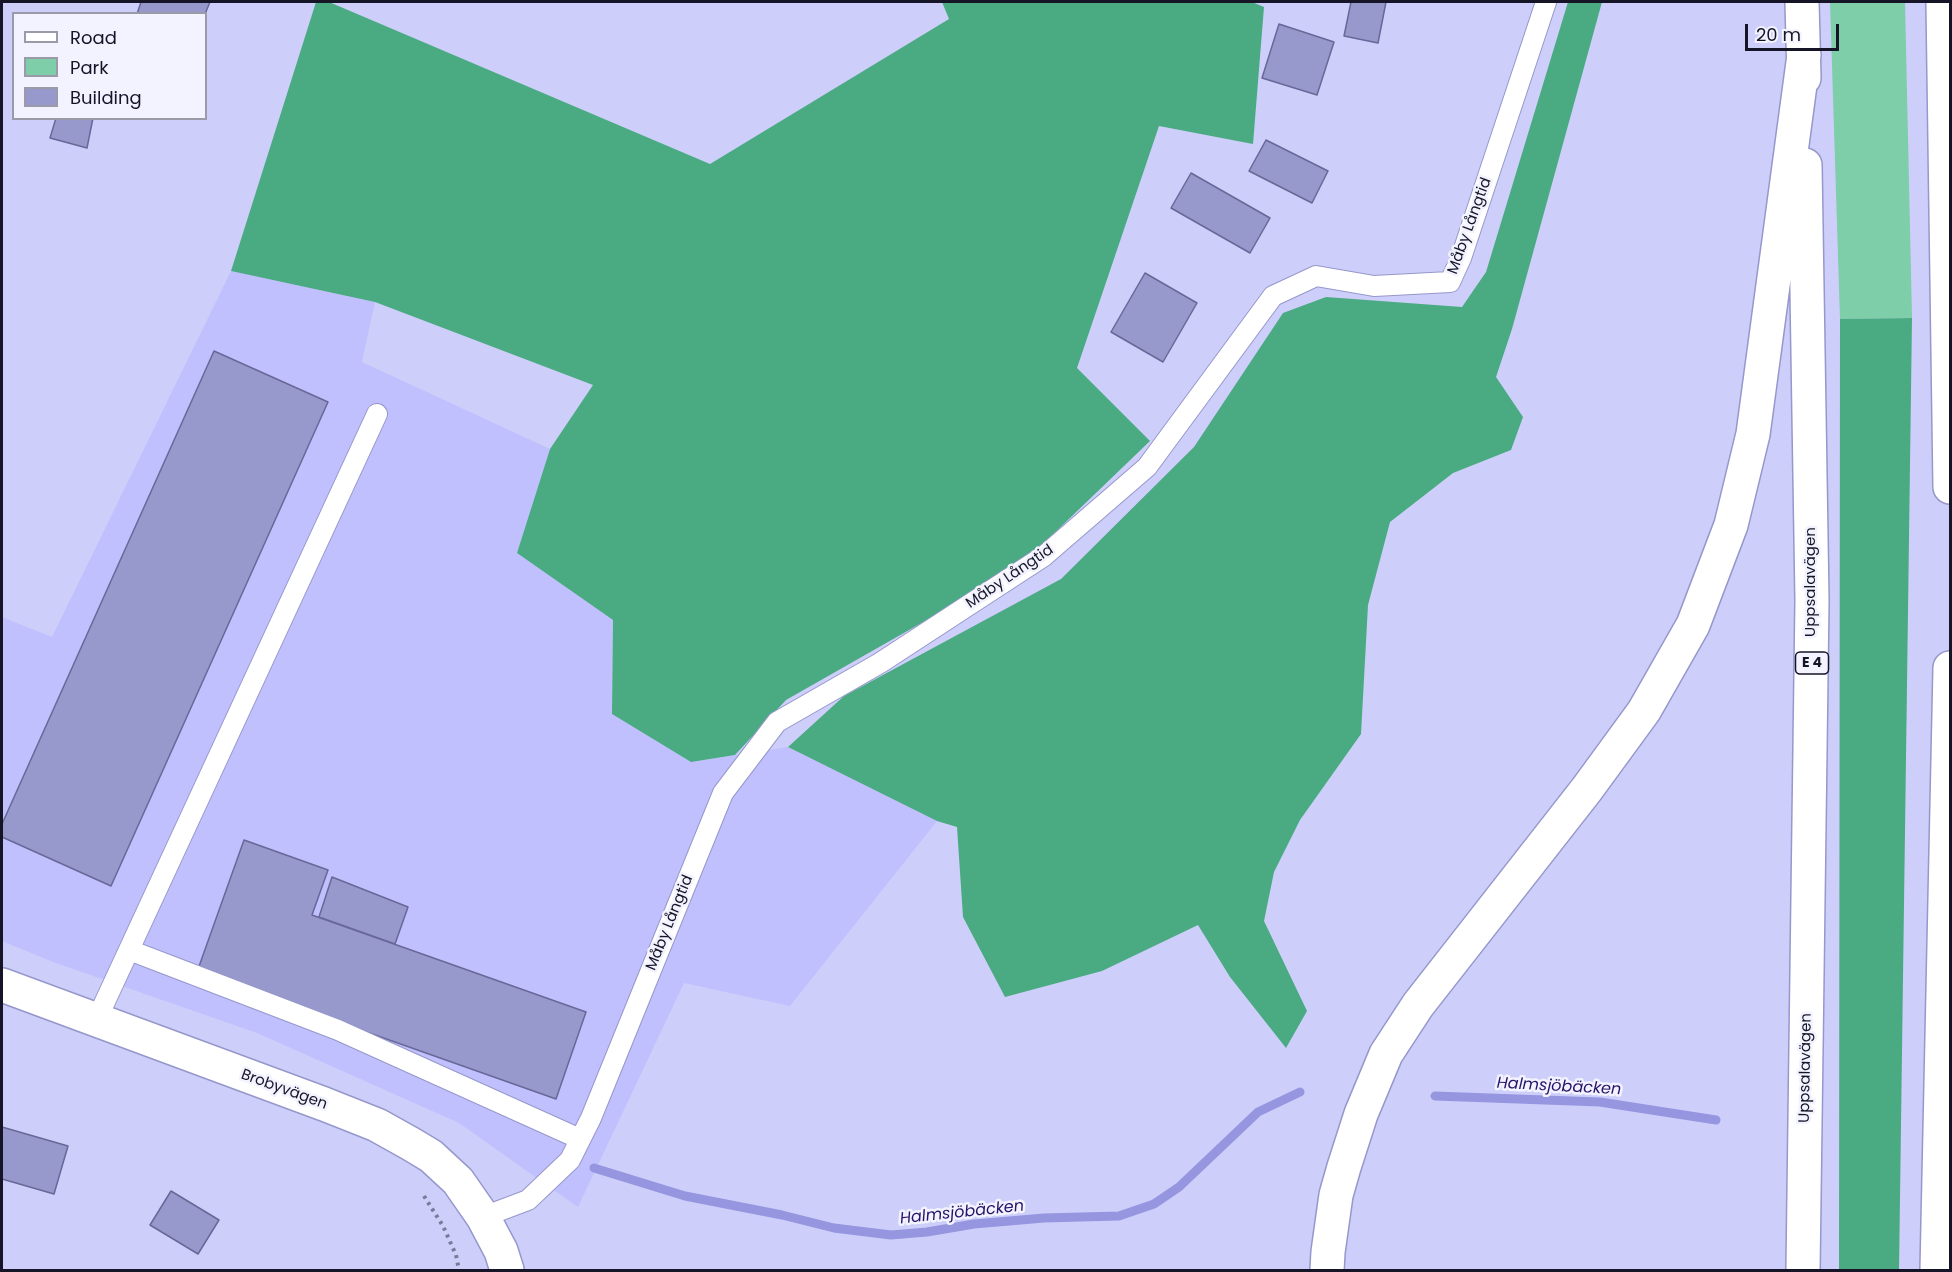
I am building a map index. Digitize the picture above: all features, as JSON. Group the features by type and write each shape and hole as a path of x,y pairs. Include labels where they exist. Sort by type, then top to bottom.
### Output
{"main road":[{"name":"Uppsalavägen","path":"1802,2 1812,600 1803,1270"},
{"path":"1943,2 1950,487"},
{"path":"1327,1270 1336,1195 1360,1114 1386,1054 1418,1005 1587,789 1644,711 1693,625 1731,525 1753,434 1804,55"},
{"path":"1937,1270 1950,668"},
{"name":"Brobyvägen","path":"2,985 377,1125 431,1156 458,1181 483,1217 501,1251 507,1270"}],"lane":[{"name":"Måby Långtid","path":"483,1217 528,1200 570,1160 591,1118 723,793 777,722 880,663 1044,556 1147,467 1273,296 1316,276 1374,285 1450,282 1461,258 1546,2"},
{"path":"96,1021 377,414"},
{"path":"129,950 338,1030 580,1139"}],"shaded area":[{"path":"231,271 375,302 362,362 550,449 517,553 613,620 612,714 691,762 788,747 937,821 790,1006 684,983 578,1207 459,1123 257,1033 53,962 2,941 2,617 52,637"}],"green space":[{"path":"316,2 329,2 710,164 949,19 942,2 1252,2 1264,7 1253,144 1159,126 1077,368 1150,441 1018,568 786,700 735,755 691,762 612,714 613,620 517,553 550,449 593,385 375,302 231,271"},
{"path":"1568,2 1602,2 1512,329 1496,377 1523,417 1511,450 1453,473 1390,522 1368,605 1361,734 1300,820 1274,872 1264,921 1307,1011 1286,1048 1230,977 1198,925 1102,971 1005,997 963,917 957,827 937,821 788,747 844,696 1061,579 1194,447 1283,313 1326,297 1462,307 1486,272"},
{"path":"1830,2 1905,2 1912,318 1840,319"},
{"path":"1912,318 1899,1270 1839,1270 1840,319"}],"building":[{"path":"141,2 210,2 206,12 138,12"},
{"path":"1351,2 1386,2 1378,43 1344,36"},
{"path":"1279,24 1334,42 1317,95 1262,78"},
{"path":"55,120 93,120 87,148 50,138"},
{"path":"1266,140 1328,171 1312,203 1249,171"},
{"path":"1191,173 1270,218 1250,253 1171,208"},
{"path":"1145,273 1197,303 1163,362 1111,332"},
{"path":"214,351 328,402 111,886 2,837 2,824"},
{"path":"244,840 328,870 312,915 586,1012 556,1099 197,972"},
{"path":"332,877 408,907 395,944 319,917"},
{"path":"2,1127 68,1146 54,1194 2,1179"},
{"path":"171,1191 219,1220 198,1254 150,1225"}],"waterway":[{"name":"Halmsjöbäcken","path":"594,1168 685,1196 834,1228 891,1235 1044,1218 1119,1216 1154,1204 1179,1187 1258,1112 1300,1092"},
{"name":"Halmsjöbäcken","path":"1435,1096 1600,1102 1716,1120"}]}
